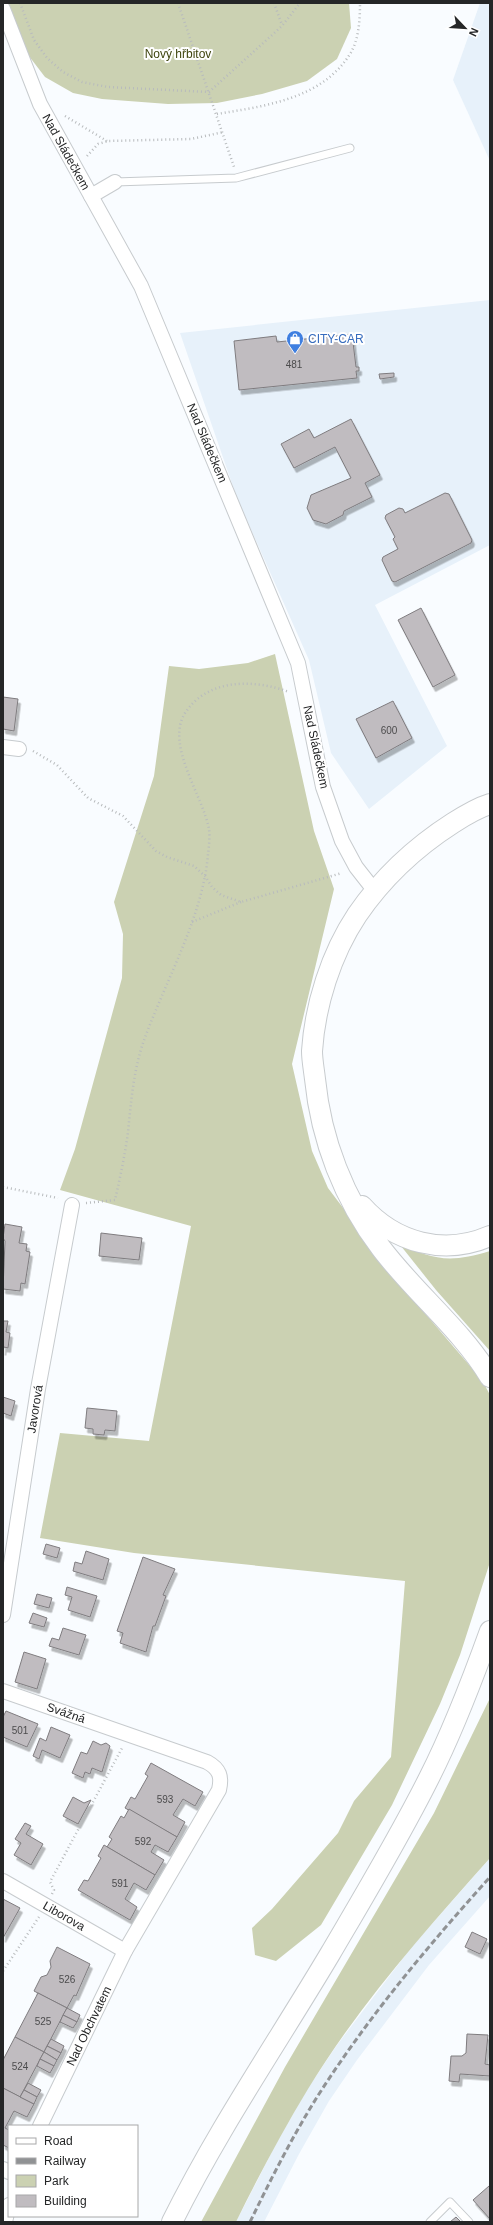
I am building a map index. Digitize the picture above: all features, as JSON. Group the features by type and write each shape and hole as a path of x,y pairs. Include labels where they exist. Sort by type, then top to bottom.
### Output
{"main road":[{"path":"490,804 466,816 427,840 401,862 374,890 351,925 336,952 316,1019 312,1053 318,1109 332,1160 347,1190 380,1246 406,1278 472,1352 490,1377"},
{"path":"347,1190 367,1213 407,1238 422,1243 450,1247 464,1245 490,1236"},
{"path":"172,2222 234,2110 330,1954 405,1824 430,1777 457,1717 490,1631"}],"street":[{"name":"Nad Sládečkem","path":"3,9 40,104 140,286 282,622 298,663 323,787 342,841 356,867 374,890"},
{"path":"91,196 115,182"},
{"path":"3,747 19,749"},
{"name":"Javorová","path":"3,1615 5,1594 38,1389 72,1205"},
{"name":"Svážná","path":"3,1691 207,1762 218,1771 221,1779 219,1790 139,1926"},
{"name":"Liborova","path":"3,1881 125,1951"},
{"name":"Nad Obchvatem","path":"40,2125 125,1951 139,1926"},
{"path":"5,2222 8,2209"}],"lane":[{"path":"115,182 236,178 350,148"},
{"path":"430,2222 450,2202 469,2222"}],"path":[{"path":"20,3 34,40 47,58 63,72 82,82 108,87 209,92 282,26 300,3"},
{"path":"178,3 224,132 235,169"},
{"path":"274,3 282,26"},
{"path":"217,114 274,105 312,89 334,74 351,53 360,24 360,3"},
{"path":"63,114 108,141"},
{"path":"77,172 88,155 98,144 108,141 191,139 224,132"},
{"path":"3,1187 55,1197 72,1205 115,1200 127,1134 134,1077 142,1047 192,922 208,855 209,829 186,768 178,733 185,714 205,692 238,684 256,683 272,686 306,701"},
{"path":"19,749 33,751 57,764 88,798 123,816 131,822 156,851 167,857 194,866 204,876 212,888 221,896 241,902"},
{"path":"192,922 241,902 339,875 356,867"},
{"path":"50,1900 54,1890 50,1882 128,1735"},
{"path":"3,1971 42,1912"}],"shaded area":[{"path":"480,3 490,3 490,161 453,80"},
{"path":"490,300 490,545 375,605 447,746 369,809 331,753 309,660 237,498 180,333"},
{"path":"490,1858 490,1896 429,1965 357,2060 329,2101 299,2154 264,2222 236,2222 277,2142 308,2088 337,2045 410,1949"}],"green space":[{"name":"Nový hřbitov","path":"6,3 349,3 351,28 337,59 307,81 262,94 217,103 168,104 102,99 73,93 45,77 22,47"},
{"path":"275,654 314,831 334,889 292,1064 312,1151 328,1188 405,1290 482,1380 490,1395 490,1562 460,1655 440,1704 392,1805 321,1925 276,1961 255,1955 252,1928 272,1909 338,1833 354,1801 391,1757 405,1581 134,1553 40,1538 60,1433 149,1441 191,1226 60,1190 75,1149 122,978 123,934 114,902 154,776 169,666 199,669 248,663"},
{"path":"397,1241 421,1253 442,1258 464,1257 490,1251 490,1351 436,1290"},
{"path":"490,1698 490,1858 394,1969 371,1998 328,2058 298,2105 270,2155 236,2222 201,2222 285,2067 434,1813"}],"building":[{"name":"CITY-CAR","path":"352,334 356,367 359,367 359,371 356,371 357,378 239,390 234,341 276,336 277,342"},
{"path":"394,373 394,377 380,379 379,374"},
{"path":"351,419 380,475 365,483 372,497 344,511 343,515 326,524 313,520 307,508 311,495 351,478 335,447 294,468 281,444 309,429 314,438"},
{"path":"445,493 449,494 472,540 471,543 395,582 392,581 382,560 383,557 398,549 393,539 395,537 385,518 386,515 399,508 403,509 405,513"},
{"path":"421,608 455,675 433,687 398,620"},
{"path":"3,697 18,699 14,731 3,729"},
{"path":"393,701 412,738 376,758 356,719"},
{"path":"5,1224 22,1227 19,1243 27,1244 26,1251 30,1252 25,1284 21,1283 20,1291 3,1289 5,1241 3,1238"},
{"path":"101,1233 142,1238 139,1260 99,1256"},
{"path":"3,1321 8,1321 6,1332 10,1333 8,1348 4,1347 3,1351"},
{"path":"3,1397 15,1401 11,1416 3,1413"},
{"path":"87,1408 117,1411 115,1431 105,1430 104,1435 93,1434 93,1429 85,1428"},
{"path":"46,1544 60,1548 57,1558 43,1554"},
{"path":"86,1551 109,1559 103,1580 73,1571 75,1562 82,1564"},
{"path":"143,1557 175,1569 163,1595 166,1596 155,1626 153,1626 146,1652 120,1643 123,1633 117,1631"},
{"path":"67,1587 97,1596 90,1617 68,1610 72,1597 65,1595"},
{"path":"37,1594 52,1598 49,1608 34,1604"},
{"path":"33,1613 47,1618 44,1627 29,1623"},
{"path":"63,1628 86,1635 79,1655 49,1646 52,1638 59,1640"},
{"path":"24,1652 46,1659 37,1689 15,1682"},
{"path":"6,1711 38,1724 27,1747 3,1737 3,1717"},
{"path":"51,1727 70,1735 60,1758 42,1750 39,1759 33,1756 40,1738 46,1741"},
{"path":"93,1741 101,1745 106,1743 110,1746 102,1772 92,1768 90,1774 85,1772 83,1778 72,1773 81,1752 87,1754"},
{"path":"151,1763 203,1792 195,1806 183,1799 173,1815 185,1822 177,1837 125,1808 131,1797 135,1799 148,1776 145,1774"},
{"path":"73,1797 84,1803 91,1800 78,1824 63,1816"},
{"path":"129,1809 177,1837 168,1852 155,1845 151,1852 164,1860 155,1875 107,1847 112,1839 109,1837 121,1816 124,1818"},
{"path":"25,1823 31,1826 26,1834 43,1844 31,1865 14,1855 21,1843 15,1839"},
{"path":"104,1845 155,1875 146,1890 134,1883 125,1899 137,1907 130,1920 78,1890 84,1880 88,1881 101,1858 98,1856"},
{"path":"3,1899 20,1908 3,1938"},
{"path":"472,1932 487,1939 480,1954 465,1947"},
{"path":"57,1947 90,1964 76,1996 74,1995 67,2008 34,1991 41,1977 47,1975 51,1967 50,1961"},
{"path":"38,1993 67,2008 44,2052 15,2037"},
{"path":"67,2008 80,2015 77,2022 63,2015"},
{"path":"63,2015 77,2022 73,2028 60,2022"},
{"path":"467,2034 488,2035 485,2064 490,2065 490,2076 460,2074 459,2082 449,2081 451,2056 462,2056 466,2053"},
{"path":"15,2037 44,2052 20,2097 3,2088 3,2060"},
{"path":"51,2039 64,2046 61,2053 47,2046"},
{"path":"47,2046 61,2053 57,2060 44,2052"},
{"path":"44,2052 57,2060 54,2066 40,2059"},
{"path":"40,2059 54,2066 50,2073 37,2066"},
{"path":"28,2083 41,2090 37,2097 24,2090"},
{"path":"3,2088 34,2104 27,2117 14,2111 5,2128 8,2130 8,2148 3,2145"},
{"path":"24,2090 37,2097 34,2104 20,2097"},
{"path":"490,2186 490,2219 473,2200"},
{"path":"456,2217 461,2222 450,2222"}],"railway":[{"path":"250,2222 300,2125 338,2065 400,1982 490,1877"}],"place":[{"name":"CITY-CAR","path":"295,354"}]}
